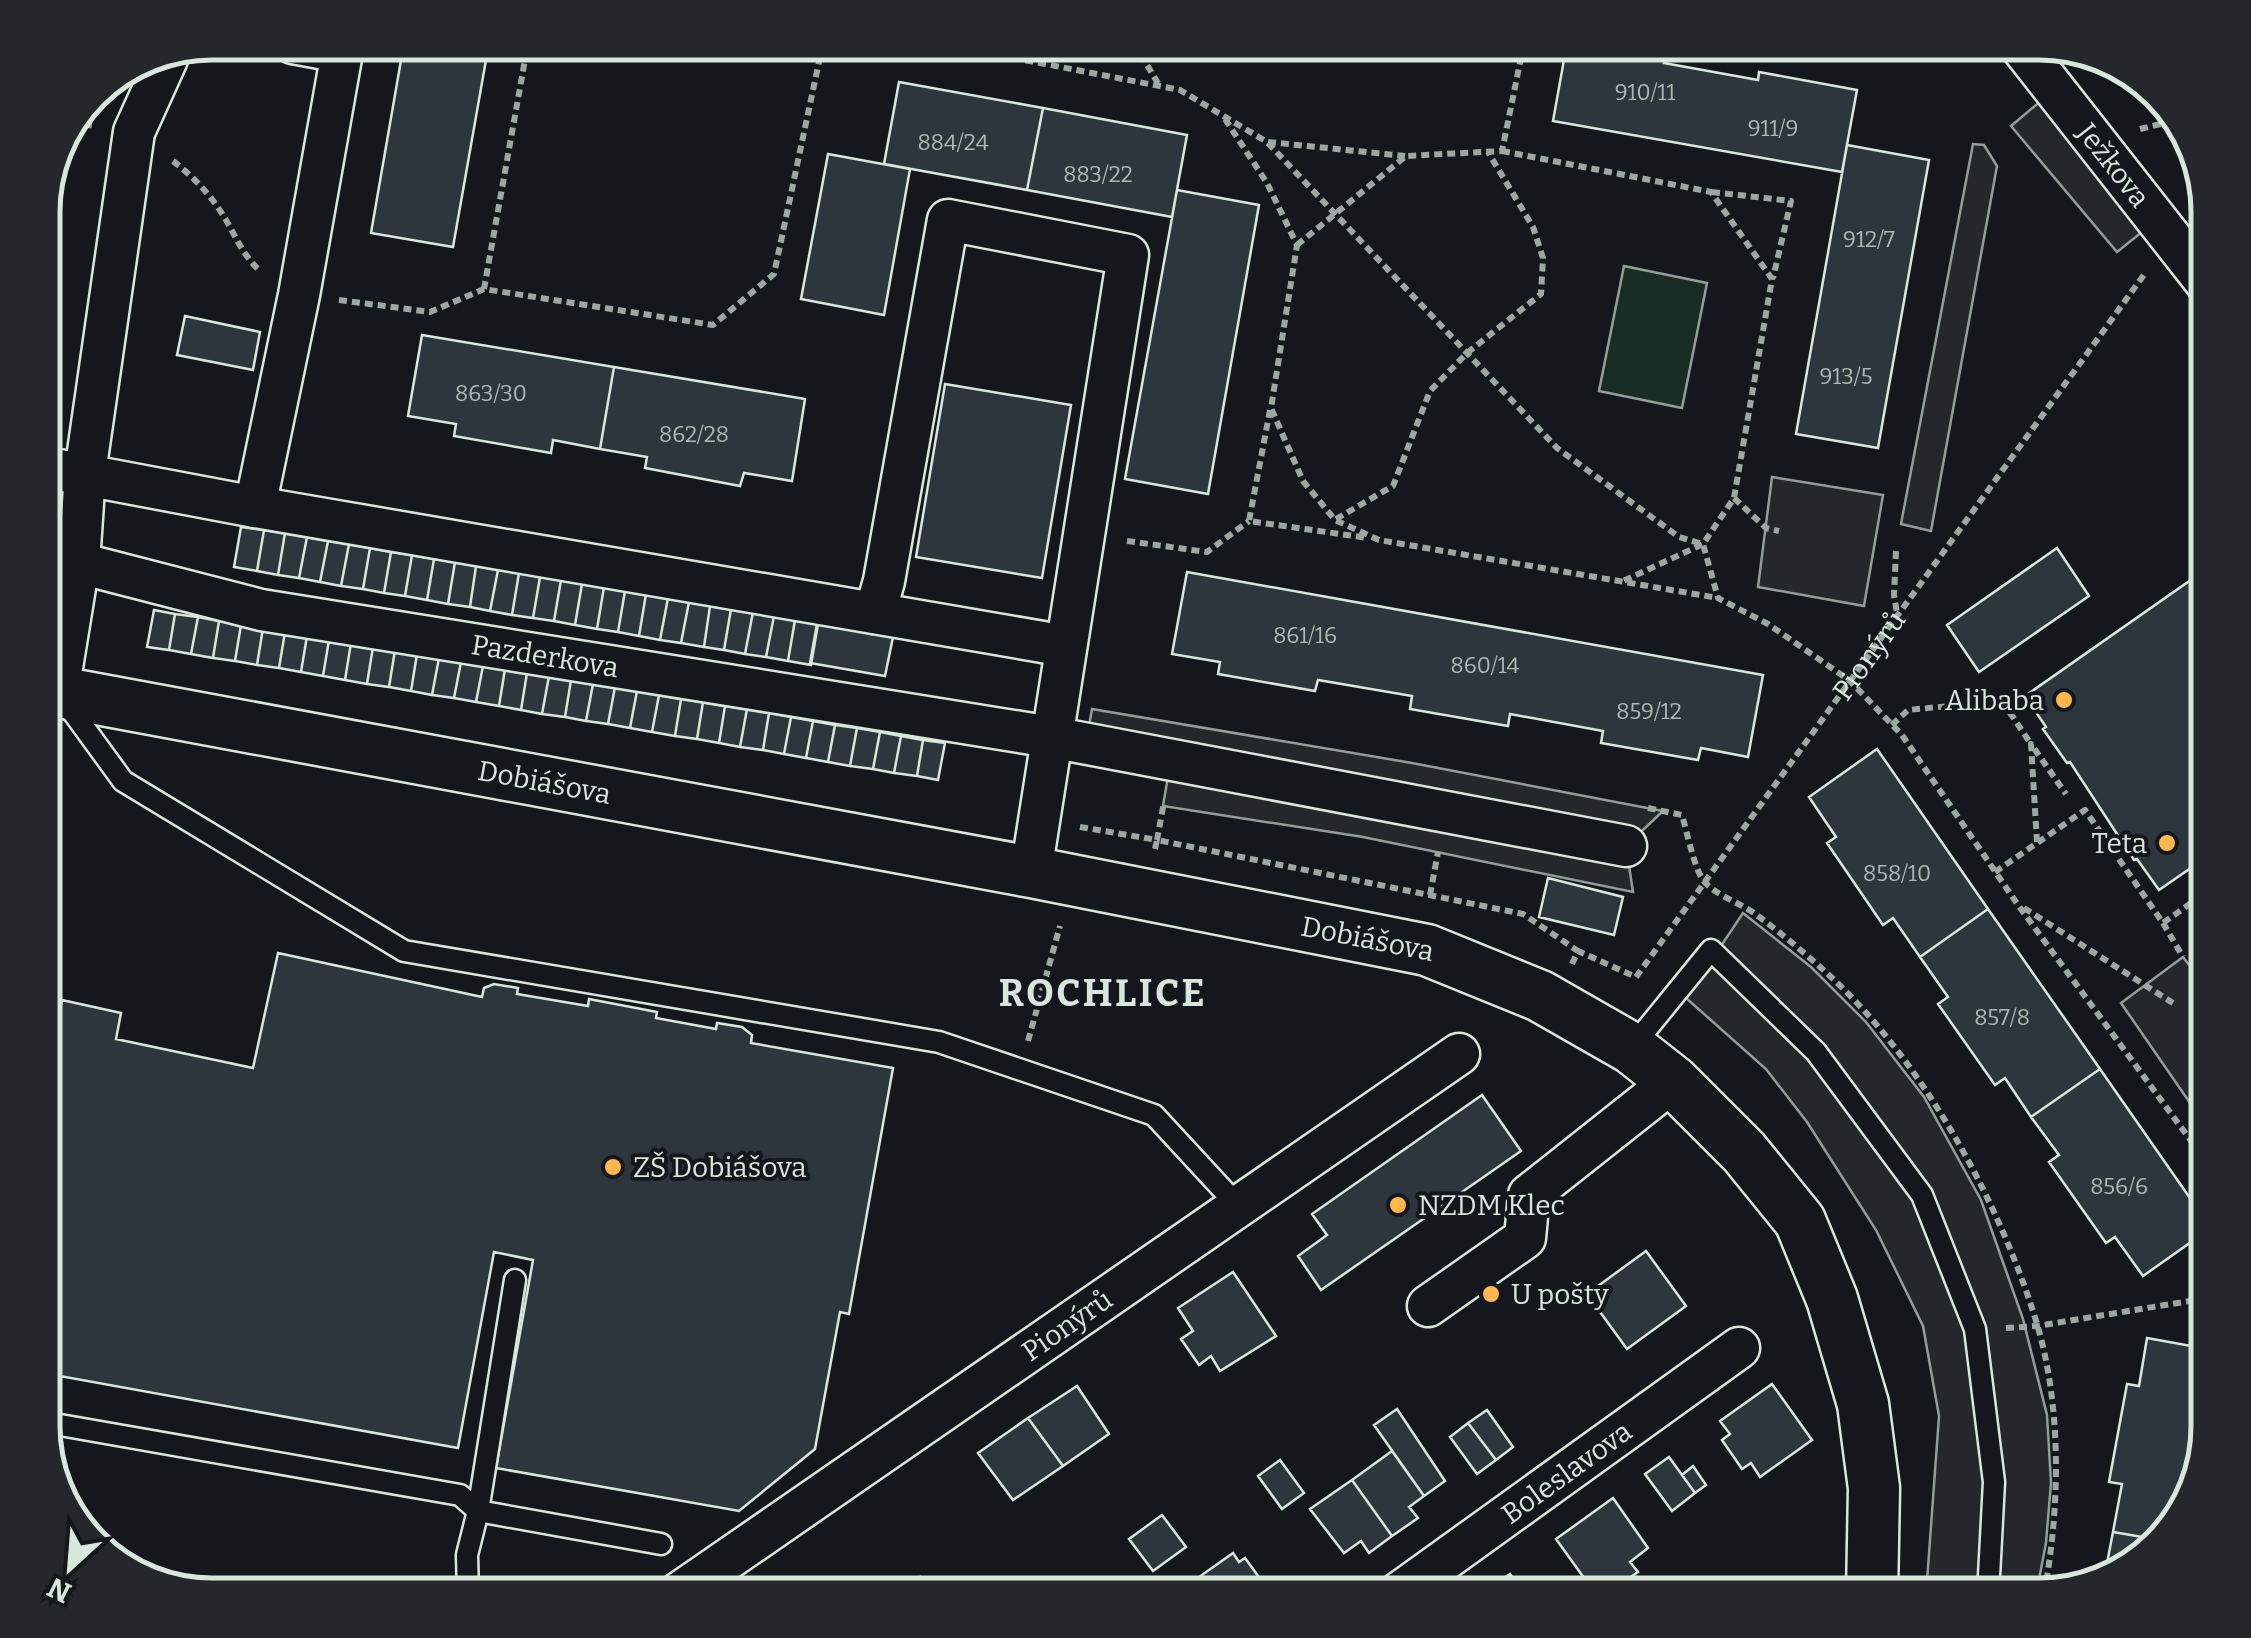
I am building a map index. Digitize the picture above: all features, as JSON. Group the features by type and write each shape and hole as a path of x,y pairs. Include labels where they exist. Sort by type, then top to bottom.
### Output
{"street":[{"path":"256,507 341,60"},
{"name":"Ježkova","path":"2032,60 2191,262"},
{"path":"61,561 85,473 134,132 162,69"},
{"path":"875,613 884,581 948,220 1128,255 1031,872"},
{"path":"60,469 256,507 1066,646"},
{"name":"Pazderkova","path":"61,561 261,610 1052,736 1626,846"},
{"name":"Dobiášova","path":"60,692 1031,872 1427,950 1552,1003 1631,1048 1673,1081 1744,1152 1800,1222 1832,1299 1863,1404 1874,1488 1872,1578"},
{"name":"Pionýrů","path":"702,1578 1458,1054"},
{"path":"1428,1306 1525,1238 1529,1195 1673,1081"},
{"name":"Boleslavova","path":"1421,1578 1739,1348"}],"lane":[{"path":"60,702 123,781 404,950 938,1042 1154,1115 1239,1207"},
{"path":"1631,1048 1711,950 1816,1052 1922,1195 1975,1329 1994,1482 1989,1578"},
{"path":"468,1578 468,1555 515,1280"},
{"path":"60,1425 460,1495 478,1511 661,1544"}],"path":[{"path":"484,289 525,60"},
{"path":"134,132 185,170 220,211 242,254 276,288 299,295 430,312 484,289 713,325 774,274 820,60"},
{"path":"1027,60 1180,90 1268,142 1557,448 1680,537 1703,544"},
{"path":"1144,60 1159,86"},
{"path":"1502,151 1520,60"},
{"path":"1223,116 1267,183 1298,245 1250,521"},
{"path":"2129,131 2162,123"},
{"path":"1268,142 1406,156 1502,151 1710,192 1790,201 1772,279 1734,498 1703,544 1620,583"},
{"path":"1335,520 1393,486 1430,391 1468,353 1541,294 1544,258 1533,227 1488,152"},
{"path":"1298,245 1406,156"},
{"path":"1710,192 1772,279"},
{"name":"Pionýrů","path":"1552,1003 1578,951 1636,977 2172,237"},
{"path":"1270,408 1302,482 1335,520 1379,540"},
{"path":"1734,498 1766,528 1779,531"},
{"path":"1083,535 1207,552 1250,521 1718,598 1768,624 1849,680 1902,735 1995,872 2191,1141"},
{"path":"1703,544 1718,598"},
{"path":"1896,550 1894,595 1898,613"},
{"path":"1892,725 1908,710 2002,701 2066,794"},
{"path":"2032,744 2037,843"},
{"path":"1995,872 2085,810 2184,957"},
{"path":"1039,820 1157,840"},
{"path":"2163,922 2191,903"},
{"path":"2018,904 2173,1004"},
{"path":"1020,1069 1060,926"},
{"path":"1975,1329 2038,1326 2191,1301"}],"green space":[{"path":"1624,266 1707,283 1682,408 1599,391"}],"shaded area":[{"path":"2055,89 2158,219 2117,252 2011,126"},
{"path":"1973,144 1984,145 1997,166 1931,531 1901,524"},
{"path":"1772,477 1883,495 1864,606 1758,587"},
{"path":"1092,709 1412,763 1663,811 1626,846 1633,892 1363,837 1163,806 1171,759 1086,743"},
{"path":"1743,913 1811,967 1866,1022 1924,1097 1981,1200 2023,1319 2047,1415 2051,1483 2039,1578 1927,1578 1939,1416 1923,1326 1876,1230 1807,1122 1766,1069 1686,998"},
{"path":"2183,957 2191,968 2191,1104 2121,1003"}],"building":[{"path":"401,60 486,60 453,247 371,233"},
{"path":"1564,60 1665,60 1664,63 1758,80 1759,72 1857,90 1842,172 1553,121"},
{"path":"899,82 1043,108 1027,190 884,164"},
{"path":"1043,108 1187,135 1172,217 1027,190"},
{"path":"1847,145 1929,160 1878,448 1796,434"},
{"path":"828,154 910,169 884,315 801,299"},
{"path":"1177,190 1259,205 1208,494 1125,479"},
{"path":"185,316 260,332 253,370 177,355"},
{"path":"422,335 614,367 600,449 553,440 551,453 454,436 456,424 408,416"},
{"path":"614,367 805,399 792,481 744,473 740,486 645,468 647,457 600,449"},
{"path":"945,384 1071,405 1042,578 916,557"},
{"path":"241,527 264,530 257,571 234,567"},
{"path":"264,530 285,533 278,575 257,571"},
{"path":"285,533 307,537 299,578 278,575"},
{"path":"307,537 328,541 320,582 299,578"},
{"path":"328,541 349,544 341,586 320,582"},
{"path":"349,544 370,548 363,589 341,586"},
{"path":"370,548 391,552 384,593 363,589"},
{"path":"2057,548 2089,596 1979,672 1947,625"},
{"path":"391,552 412,555 405,596 384,593"},
{"path":"412,555 434,559 427,600 405,596"},
{"path":"434,559 455,562 448,604 427,600"},
{"path":"455,562 476,566 470,607 448,604"},
{"path":"476,566 498,570 490,611 470,607"},
{"path":"498,570 519,573 512,615 490,611"},
{"path":"1187,572 1763,675 1748,757 1701,748 1698,760 1601,743 1603,731 1510,714 1508,726 1410,709 1412,696 1318,680 1315,691 1218,674 1220,662 1172,654"},
{"path":"519,573 540,577 533,618 512,615"},
{"path":"540,577 561,580 554,621 533,618"},
{"path":"561,580 582,584 575,625 554,621"},
{"path":"2191,580 2191,868 2159,890 2043,729 2046,727 2025,696"},
{"path":"582,584 604,587 597,629 575,625"},
{"path":"604,587 625,591 618,632 597,629"},
{"path":"625,591 646,594 639,636 618,632"},
{"path":"646,594 668,598 660,640 639,636"},
{"path":"668,598 689,602 681,643 660,640"},
{"path":"689,602 710,606 704,647 681,643"},
{"path":"710,606 731,609 724,650 704,647"},
{"path":"731,609 753,612 745,654 724,650"},
{"path":"154,610 175,614 169,650 147,647"},
{"path":"753,612 774,616 766,657 745,654"},
{"path":"175,614 198,617 191,654 169,650"},
{"path":"774,616 795,620 788,661 766,657"},
{"path":"198,617 219,621 213,658 191,654"},
{"path":"795,620 818,624 811,665 788,661"},
{"path":"219,621 241,625 235,661 213,658"},
{"path":"817,624 893,637 885,676 810,663"},
{"path":"241,625 263,628 257,665 235,661"},
{"path":"263,628 285,632 279,668 257,665"},
{"path":"285,632 307,636 301,672 279,668"},
{"path":"307,636 329,640 323,676 301,672"},
{"path":"329,640 351,643 345,680 323,676"},
{"path":"351,643 373,647 367,684 345,680"},
{"path":"373,647 395,650 389,687 367,684"},
{"path":"395,650 417,654 411,691 389,687"},
{"path":"417,654 439,658 432,695 411,691"},
{"path":"439,658 461,662 454,698 432,695"},
{"path":"461,662 483,666 476,702 454,698"},
{"path":"483,666 505,669 499,706 476,702"},
{"path":"505,669 527,673 521,710 499,706"},
{"path":"527,673 549,676 542,714 521,710"},
{"path":"549,676 571,680 565,717 542,714"},
{"path":"571,680 593,684 586,721 565,717"},
{"path":"593,684 615,687 608,724 586,721"},
{"path":"615,687 637,691 630,728 608,724"},
{"path":"637,691 659,695 652,732 630,728"},
{"path":"659,695 681,699 675,736 652,732"},
{"path":"681,699 703,702 697,739 675,736"},
{"path":"703,702 725,706 719,743 697,739"},
{"path":"725,706 747,709 740,747 719,743"},
{"path":"747,709 769,713 763,750 740,747"},
{"path":"769,713 791,717 784,754 763,750"},
{"path":"791,717 813,721 806,758 784,754"},
{"path":"813,721 835,725 828,762 806,758"},
{"path":"835,725 857,728 850,766 828,762"},
{"path":"857,728 880,732 873,769 850,766"},
{"path":"880,732 901,736 894,773 873,769"},
{"path":"901,736 923,740 917,776 894,773"},
{"path":"923,740 945,743 938,780 917,776"},
{"path":"1877,749 1988,909 1920,957 1893,918 1883,925 1827,843 1836,837 1809,797"},
{"path":"1548,878 1623,897 1614,935 1539,917"},
{"path":"1988,909 2100,1069 2031,1117 2005,1078 1995,1085 1938,1004 1948,997 1920,957"},
{"name":"ZŠ Dobiášova","path":"278,953 482,997 484,988 494,984 518,988 517,994 588,1006 589,999 657,1012 656,1018 716,1029 717,1023 742,1027 752,1035 751,1043 893,1068 849,1314 840,1312 815,1449 739,1511 496,1468 533,1260 494,1252 458,1448 60,1376 62,1000 121,1013 116,1039 253,1068"},
{"path":"2100,1069 2191,1200 2191,1242 2143,1276 2115,1237 2106,1243 2049,1162 2059,1155 2031,1117"},
{"path":"1482,1095 1521,1151 1321,1290 1298,1256 1327,1235 1312,1214"},
{"path":"1646,1251 1686,1306 1627,1349 1587,1294"},
{"path":"1233,1272 1276,1336 1220,1371 1211,1356 1199,1365 1181,1339 1193,1331 1178,1308"},
{"path":"2147,1338 2191,1346 2188,1456 2171,1502 2143,1537 2113,1532 2122,1484 2109,1482 2127,1384 2139,1386"},
{"path":"1772,1384 1812,1440 1760,1477 1751,1463 1742,1469 1722,1440 1730,1434 1720,1421"},
{"path":"1077,1386 1109,1434 1063,1466 1028,1418"},
{"path":"1397,1409 1445,1481 1424,1496 1374,1425"},
{"path":"1487,1410 1513,1447 1496,1460 1468,1423"},
{"path":"1028,1418 1063,1466 1013,1500 978,1453"},
{"path":"1468,1423 1496,1460 1477,1474 1450,1437"},
{"path":"1392,1451 1424,1496 1409,1507 1418,1518 1392,1536 1352,1480"},
{"path":"1669,1457 1695,1493 1672,1511 1645,1474"},
{"path":"1280,1460 1304,1493 1282,1509 1258,1476"},
{"path":"1693,1466 1706,1485 1695,1493 1682,1475"},
{"path":"1352,1480 1392,1536 1369,1553 1361,1541 1344,1553 1310,1509"},
{"path":"1613,1498 1648,1548 1630,1562 1638,1572 1629,1578 1584,1578 1556,1539"},
{"path":"1162,1515 1186,1547 1153,1571 1129,1539"},
{"path":"2113,1532 2143,1537 2132,1547 2107,1561"},
{"path":"1233,1553 1239,1562 1245,1558 1260,1578 1198,1578"}],"place":[{"name":"Alibaba","path":"2064,700"},
{"name":"Teta","path":"2167,843"},
{"name":"ZŠ Dobiášova","path":"613,1167"},
{"name":"NZDM Klec","path":"1398,1205"},
{"name":"U pošty","path":"1491,1294"}],"district":[{"name":"ROCHLICE","path":"1103,993"}]}
